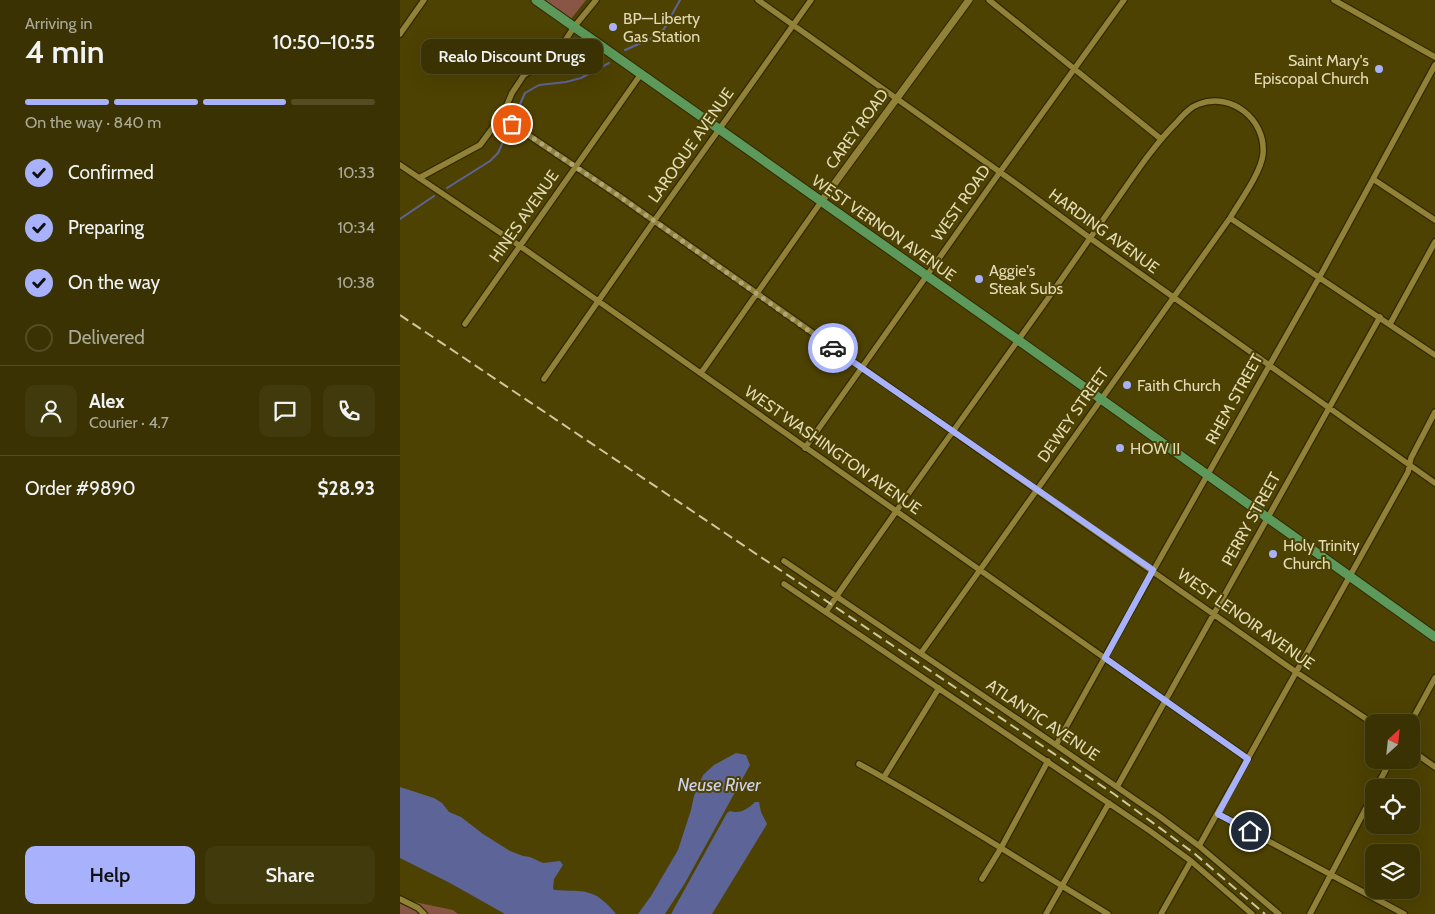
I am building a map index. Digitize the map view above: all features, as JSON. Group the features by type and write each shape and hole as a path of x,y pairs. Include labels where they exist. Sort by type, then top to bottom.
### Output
{"main road":[{"name":"WEST VERNON AVENUE","path":"536,0 1435,637"}],"street":[{"path":"400,34 424,0"},
{"path":"419,178 480,145 503,114 512,93 524,75 544,66 553,59 574,27 596,0"},
{"name":"HARDING AVENUE","path":"758,0 1173,298 1435,483"},
{"name":"LAROQUE AVENUE","path":"544,379 811,0"},
{"name":"CAREY ROAD","path":"701,373 821,202 969,0"},
{"path":"989,0 1161,139"},
{"name":"WEST ROAD","path":"805,448 1124,0"},
{"path":"1334,0 1342,2 1435,57"},
{"name":"RHEM STREET","path":"1056,745 1319,278 1435,65"},
{"name":"HINES AVENUE","path":"465,324 641,74"},
{"name":"DEWEY STREET","path":"826,612 1161,139 1186,113 1200,104 1222,102 1239,108 1250,115 1261,134 1263,154 1259,168 1230,218 921,654"},
{"name":"WEST LENOIR AVENUE","path":"512,124 654,221 1296,672 1365,718"},
{"name":"WEST WASHINGTON AVENUE","path":"400,165 520,246 1248,759"},
{"path":"1373,179 1435,220"},
{"path":"1230,218 1435,355"},
{"path":"1390,324 1435,242"},
{"name":"PERRY STREET","path":"1117,787 1380,317"},
{"path":"1199,846 1408,472 1411,458 1435,412"},
{"name":"ATLANTIC AVENUE","path":"784,561 1117,787 1199,846 1279,914"},
{"name":"ATLANTIC AVENUE","path":"784,584 1109,803 1191,862 1252,914"},
{"path":"1415,714 1435,678"},
{"path":"884,778 939,688"},
{"path":"1420,756 1435,767"},
{"path":"982,879 1048,761"},
{"path":"859,764 1108,914"},
{"path":"1046,914 1109,803"},
{"path":"1310,914 1365,810"},
{"path":"1218,814 1404,914"},
{"path":"1161,914 1191,862"},
{"path":"400,899 418,908 424,914"}],"shaded area":[{"path":"533,0 586,0 567,24"},
{"path":"400,899 453,910 458,914 400,914"}],"water":[{"name":"Neuse River","path":"736,753 746,755 750,765 685,883 665,914 638,914 678,850 694,796 703,775 714,765"},
{"path":"400,787 434,798 442,803 449,812 461,817 510,851 543,863 560,861 563,865 554,879 554,890 581,891 595,895 616,914 505,914 400,858"},
{"path":"755,802 759,802 761,812 767,824 712,914 671,914 727,813 744,810"}],"waterway":[{"path":"625,50 657,36 664,29 680,0"},
{"path":"447,188 490,161 498,153 525,93 539,85 581,78 609,63"},
{"path":"400,219 434,196"}],"railway":[{"path":"400,315 1114,794 1195,854 1265,914"}],"way so far":[{"path":"512,124 619,196 833,348"}],"place":[{"name":"BP—Liberty Gas Station","path":"613,27"},
{"name":"Saint Mary's Episcopal Church","path":"1379,69"},
{"name":"Realo Discount Drugs","path":"512,124"},
{"name":"Aggie's Steak Subs","path":"979,279"},
{"name":"Faith Church","path":"1127,385"},
{"name":"HOW II","path":"1120,448"},
{"name":"Holy Trinity Church","path":"1273,554"}],"route":[{"path":"833,348 1153,570 1105,658 1248,759 1218,814 1250,831"}]}
